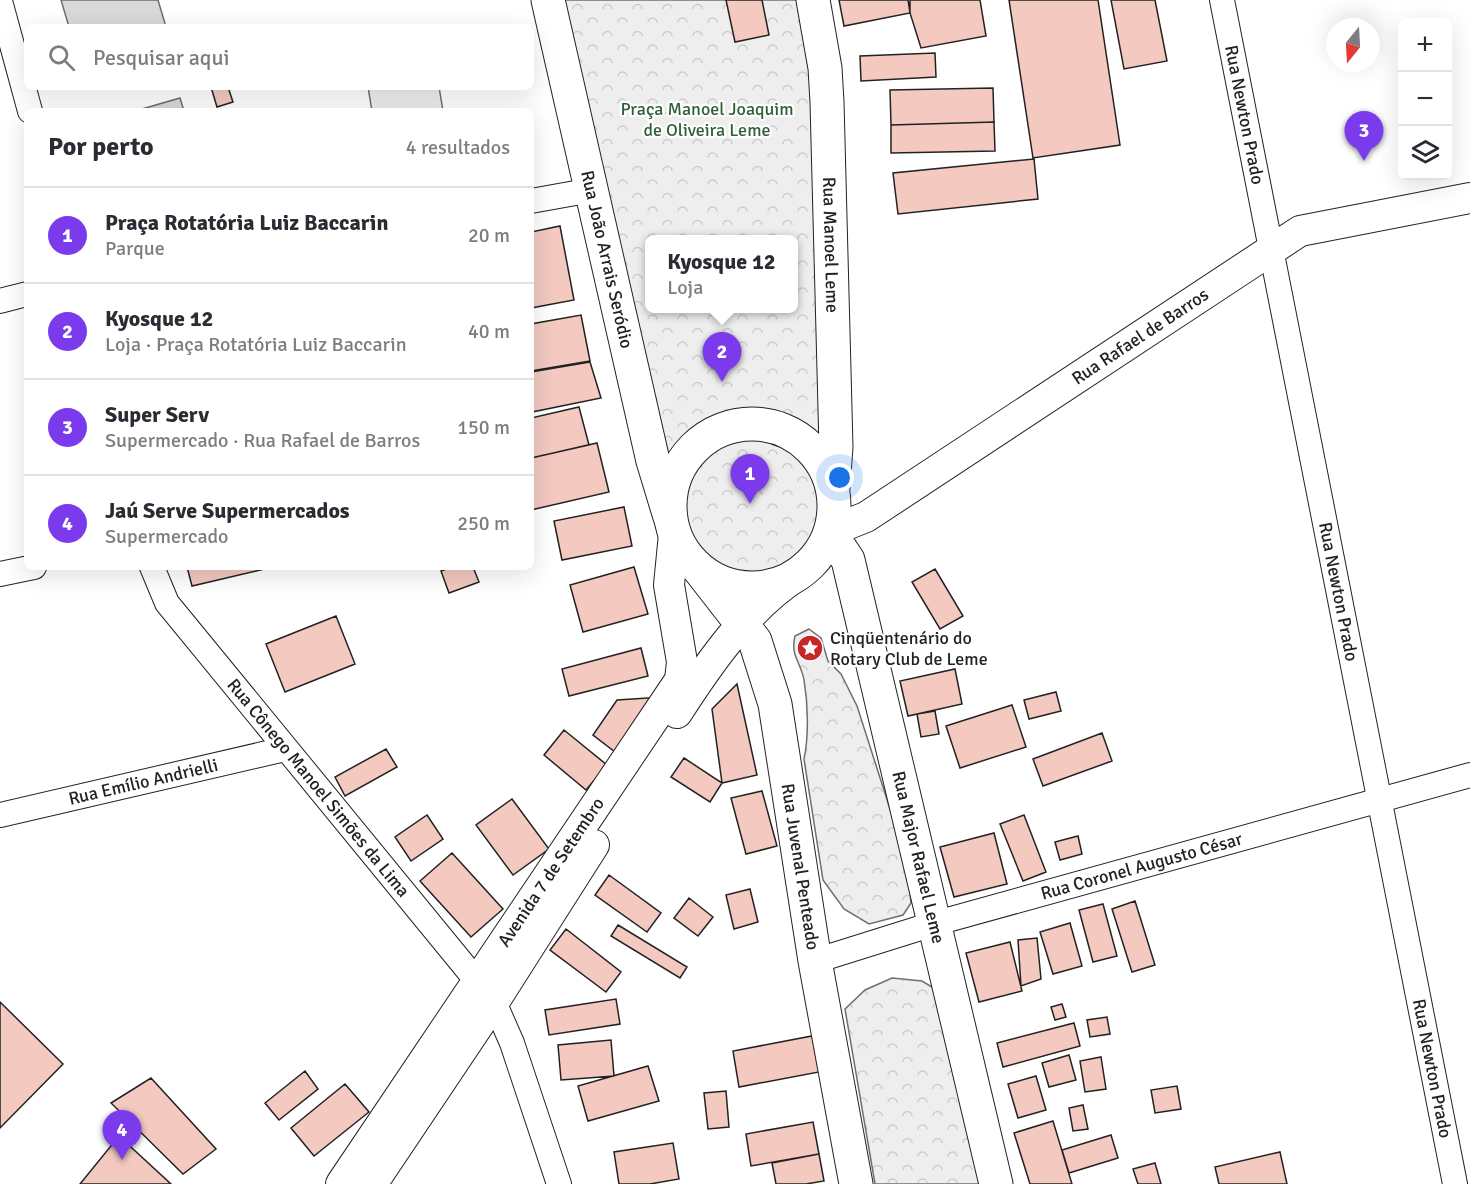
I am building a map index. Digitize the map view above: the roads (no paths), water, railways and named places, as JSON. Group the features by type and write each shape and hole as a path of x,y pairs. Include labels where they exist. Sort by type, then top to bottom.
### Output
{"main road":[{"name":"Rua João Arrais Seródio","path":"548,0 652,460 672,526"},
{"name":"Rua Manoel Leme","path":"813,0 825,68 827,102 836,447 833,490"},
{"path":"737,425 769,426 798,438 821,461 833,490 835,510 831,532 818,556 798,575 774,586 747,589 721,583 699,569 684,553 672,526 670,492 685,457 712,434 737,425"},
{"name":"Rua Major Rafael Leme","path":"831,532 848,560 996,1184"},
{"name":"Rua Juvenal Penteado","path":"699,569 755,641 775,704 815,961 856,1184"}],"street":[{"name":"Rua Newton Prado","path":"1222,0 1455,1181"},
{"path":"0,1 8,65 29,108"},
{"path":"534,200 592,190"},
{"name":"Rua Rafael de Barros","path":"831,532 866,517 1300,231 1470,198"},
{"path":"0,301 24,295"},
{"name":"Avenida 7 de Setembro","path":"372,1184 486,993 680,680 682,662 669,585 672,526"},
{"path":"0,574 24,569"},
{"name":"Rua Cônego Manoel Simões da Lima","path":"153,570 167,603 486,993 512,1042 559,1184"},
{"name":"Avenida 7 de Setembro","path":"341,1184 486,993 691,692 743,625 769,597 798,575"},
{"name":"Rua Emílio Andrielli","path":"0,815 285,749"},
{"name":"Rua Coronel Augusto César","path":"815,961 933,924 1470,775"}],"place":[{"name":"Super Serv","path":"1364,161"},
{"name":"Kyosque 12","path":"722,382"},
{"name":"Praça Rotatória Luiz Baccarin","path":"750,504"},
{"name":"Cinqüentenário do Rotary Club de Leme","path":"810,648"},
{"name":"Jaú Serve Supermercados","path":"122,1160"}],"park label":[{"name":"Praça Manoel Joaquim de Oliveira Leme","path":"707,119"}]}
